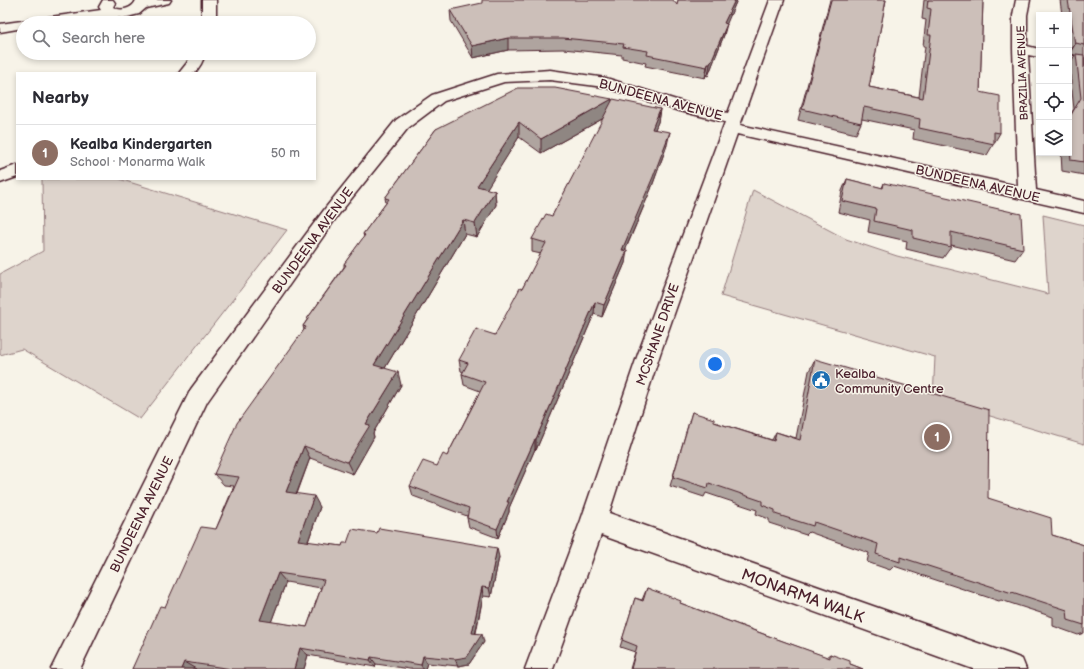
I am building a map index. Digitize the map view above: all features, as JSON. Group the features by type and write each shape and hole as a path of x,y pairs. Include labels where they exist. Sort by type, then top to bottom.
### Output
{"street":[{"path":"69,16 111,6 128,12 142,3 164,0"},
{"path":"209,0 209,16"},
{"name":"MCSHANE DRIVE","path":"539,669 594,520 652,347 734,124 777,0"},
{"name":"BRAZILIA AVENUE","path":"1022,0 1020,15 1020,49 1027,194"},
{"path":"0,28 16,25"},
{"path":"1020,49 1036,52"},
{"path":"188,72 196,60"},
{"path":"1072,60 1084,62"},
{"name":"BUNDEENA AVENUE","path":"65,669 199,396 333,210 402,124 438,98 502,76 550,75 606,83 734,124 1084,207"},
{"path":"0,177 16,171"},
{"name":"MONARMA WALK","path":"594,520 1012,669"}],"shaded area":[{"path":"42,180 122,180 287,230 140,419 22,349 0,355 0,274 43,251"},
{"path":"753,190 846,239 897,256 1048,294 1043,215 1084,225 1084,444 933,399 935,357 721,296"}],"building":[{"path":"482,0 673,0 677,5 678,0 735,0 724,23 727,24 710,64 708,64 707,67 647,55 648,51 623,47 624,44 563,38 508,38 472,46 450,10 482,3"},
{"path":"831,0 886,0 869,87 923,98 931,35 928,35 931,9 927,8 928,0 983,0 980,92 1000,96 1000,133 994,132 994,144 919,128 920,119 864,107 861,123 802,109"},
{"path":"1068,0 1084,0 1084,45 1075,44 1072,25 1072,12 1070,12"},
{"path":"1076,54 1084,55 1084,162 1071,160 1071,156 1072,156 1072,113 1081,98"},
{"path":"518,88 555,88 612,99 541,139 519,122 477,186 495,191 475,223 463,220 374,365 398,372 366,424 370,425 347,462 304,446 286,492 314,496 298,540 342,546 343,543 347,543 352,529 377,533 379,528 497,548 489,588 482,587 472,633 482,634 467,657 455,659 423,656 421,665 371,657 370,660 300,648 294,669 232,669 184,662 181,669 132,669 160,606 165,607 201,527 216,529 239,477 214,474 237,423 306,327 303,326 307,319 346,265 344,264 365,235 363,234 389,199 385,198 436,129","holes":["278,573 324,580 307,627 260,620"]},
{"path":"613,99 660,109 652,129 670,132 653,177 622,250 627,251 604,305 595,302 507,502 509,502 497,529 467,518 469,508 410,486 423,461 437,466 443,454 447,456 485,382 462,374 468,363 459,360 476,329 495,335 520,288 522,289 546,243 532,239 546,214 552,216"},
{"path":"847,179 883,188 884,183 1021,214 1023,249 951,232 951,247 913,238 913,230 874,221 876,209 842,201"},
{"path":"815,359 989,410 988,498 1051,518 1052,535 1084,545 1084,625 1068,620 1067,610 900,557 900,562 876,554 878,544 814,522 813,526 775,514 775,510 762,505 762,501 709,483 708,488 673,477 692,412 714,419 714,422 774,441 776,432 800,440"},
{"path":"647,588 681,601 680,603 766,635 830,658 830,654 850,661 850,664 863,669 631,669 637,646 622,640 635,598 643,601"}],"place":[{"name":"Kealba Community Centre","path":"821,380"},
{"name":"Kealba Kindergarten","path":"937,437"}]}
